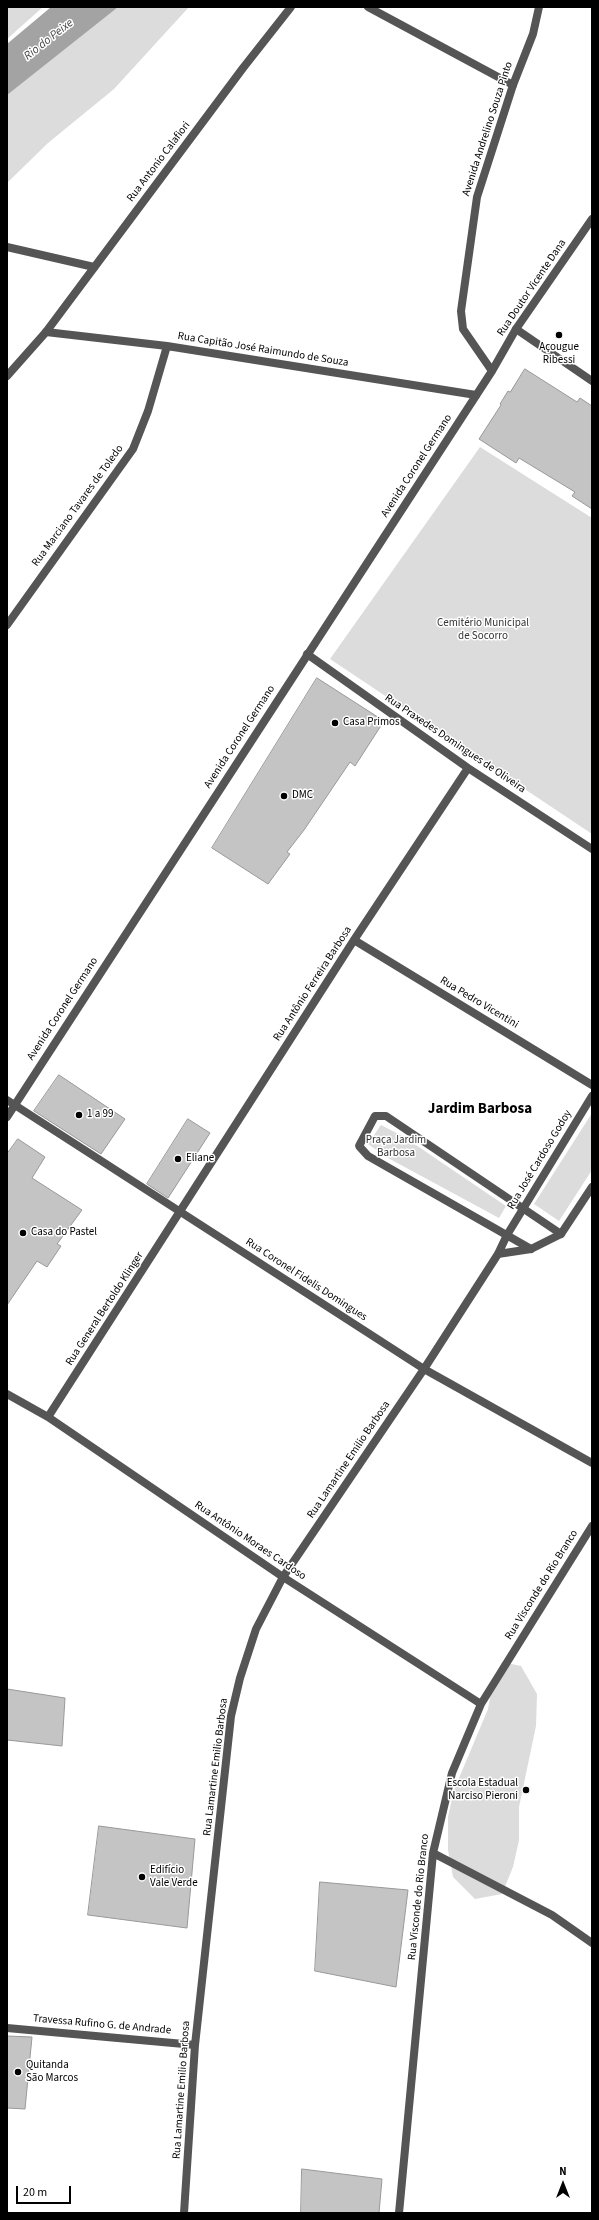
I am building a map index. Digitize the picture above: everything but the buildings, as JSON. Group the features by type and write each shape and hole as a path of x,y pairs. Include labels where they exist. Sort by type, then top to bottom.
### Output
{"street":[{"name":"Rua Antonio Calafiori","path":"7,376 46,332 291,7"},
{"path":"368,7 513,85"},
{"name":"Avenida Andrelino Souza Pinto","path":"492,371 463,328 461,311 477,197 513,85 532,34 539,7"},
{"name":"Rua Doutor Vicente Dana","path":"492,371 516,330 592,219"},
{"path":"7,247 94,267"},
{"path":"516,330 592,381"},
{"name":"Rua Capitão José Raimundo de Souza","path":"46,332 167,346 476,395"},
{"name":"Rua Marciano Tavares de Toledo","path":"7,625 133,449 148,411 167,346"},
{"name":"Avenida Coronel Germano","path":"7,1116 306,654 492,371"},
{"name":"Rua Praxedes Domingues de Oliveira","path":"306,654 468,768 592,849"},
{"name":"Rua Antônio Ferreira Barbosa","path":"180,1213 354,940 468,768"},
{"name":"Rua Pedro Vicentini","path":"354,940 592,1085"},
{"name":"Rua José Cardoso Godoy","path":"498,1254 592,1096"},
{"name":"Rua Coronel Fidelis Domingues","path":"7,1100 424,1369 592,1463"},
{"path":"530,1249 368,1156 359,1146 374,1116 386,1116 523,1210 562,1234"},
{"path":"498,1254 530,1249 562,1234 592,1186"},
{"name":"Rua General Bertoldo Klinger","path":"48,1417 180,1213"},
{"name":"Rua Lamartine Emilio Barbosa","path":"184,2213 195,2045 231,1716 240,1678 256,1628 283,1577 424,1369 498,1254"},
{"name":"Rua Antônio Moraes Cardoso","path":"7,1394 48,1417 283,1577 480,1704"},
{"name":"Rua Visconde do Rio Branco","path":"399,2213 433,1852 452,1773 480,1704 592,1526"},
{"path":"433,1852 552,1915 592,1943"},
{"name":"Travessa Rufino G. de Andrade","path":"7,2028 195,2045"}],"green space":[{"path":"7,7 43,7 7,39"},
{"path":"108,7 189,7 114,89 48,143 7,183 7,91"},
{"name":"Cemitério Municipal de Socorro","path":"480,447 592,518 592,834 330,659"},
{"path":"592,1113 592,1170 559,1221 534,1204"},
{"name":"Praça Jardim Barbosa","path":"381,1125 404,1137 506,1206 499,1218 388,1158 368,1144"},
{"path":"502,1662 521,1666 537,1694 536,1726 519,1807 519,1840 513,1867 502,1894 475,1899 453,1877 448,1850 448,1817 454,1790 488,1709 493,1682"}],"water":[{"name":"Rio do Peixe","path":"51,7 118,7 7,95 7,44"}],"place":[{"name":"Açougue Ribessi","path":"559,335"},
{"name":"Casa Primos","path":"335,723"},
{"name":"DMC","path":"284,796"},
{"name":"1 a 99","path":"79,1115"},
{"name":"Eliane","path":"178,1159"},
{"name":"Casa do Pastel","path":"23,1233"},
{"name":"Escola Estadual Narciso Pieroni","path":"526,1790"},
{"name":"Edifício Vale Verde","path":"142,1877"},
{"name":"Quitanda São Marcos","path":"18,2072"}],"district":[{"name":"Jardim Barbosa","path":"480,1110"}]}
